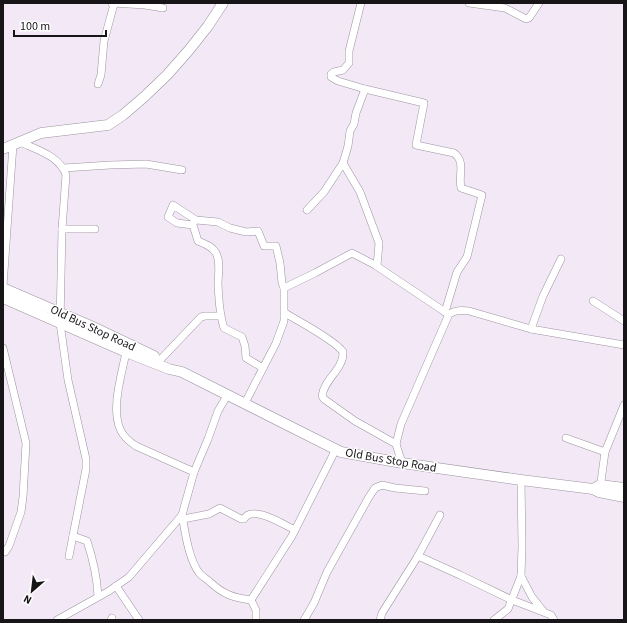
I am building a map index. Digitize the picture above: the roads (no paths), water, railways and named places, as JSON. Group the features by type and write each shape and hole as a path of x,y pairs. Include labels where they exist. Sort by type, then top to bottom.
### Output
{"street":[{"path":"15,144 41,133 108,125 123,115 144,97 180,60 208,26 223,3"},
{"path":"361,3 349,51 349,63 343,70 331,74 335,80 365,89 424,103 416,145 454,153 461,161 461,188 482,195 467,257 457,272 447,313 406,410 396,444 402,463"},
{"path":"469,3 505,8 526,19 529,18 539,3"},
{"path":"98,84 101,75 104,41 113,4 145,5 163,8"},
{"path":"307,210 324,192 343,163 350,132 365,89"},
{"path":"15,144 54,159 64,168 66,175 62,229 61,318 68,380 86,459 86,469 69,556"},
{"path":"3,287 15,144"},
{"path":"343,163 360,192 379,244 377,266"},
{"path":"64,168 146,164 182,170"},
{"path":"245,404 276,343 284,321 284,288 276,246 264,246 258,231 246,232 230,228 218,222 196,220 173,205 168,217 178,223 194,225 198,241 208,245 215,252 220,269 218,284 220,316 224,328 242,337 245,346 246,358 263,368"},
{"path":"62,229 95,229"},
{"path":"284,288 352,253 377,266 447,313 464,310 531,329 624,345"},
{"path":"531,329 543,296 562,259"},
{"name":"Old Bus Stop Road","path":"3,287 61,318 160,359 182,372 341,452 402,463 597,489"},
{"name":"Old Bus Stop Road","path":"3,298 61,318"},
{"path":"593,301 624,321"},
{"path":"285,313 341,349 343,352 342,362 324,389 322,396 324,399 355,421 396,444"},
{"path":"160,359 201,317 220,316"},
{"name":"Old Bus Stop Road","path":"109,339 126,352 169,369 182,372"},
{"path":"3,348 26,443 21,512 9,546 5,552 3,551"},
{"path":"126,352 116,412 117,422 121,432 136,446 194,472"},
{"path":"228,394 218,411 194,472 183,517 187,540 194,564 200,574 220,591 237,598 251,600"},
{"path":"597,489 605,452 624,405"},
{"path":"566,438 605,452"},
{"path":"251,600 295,530 336,449"},
{"path":"494,620 508,609 521,576 521,480"},
{"path":"304,620 340,548 375,488 382,485 425,491"},
{"path":"597,489 624,488"},
{"path":"597,489 624,497"},
{"path":"57,620 77,610 129,577 183,517 209,514 220,508 241,519 244,519 244,517 248,514 259,513 295,530"},
{"path":"380,620 382,613 418,556 440,515"},
{"path":"73,536 87,541 94,560 98,596"},
{"path":"418,556 512,600 551,615 554,620"},
{"path":"521,576 532,597 543,612"},
{"path":"116,586 139,620"},
{"path":"251,600 256,610 256,620"}]}
